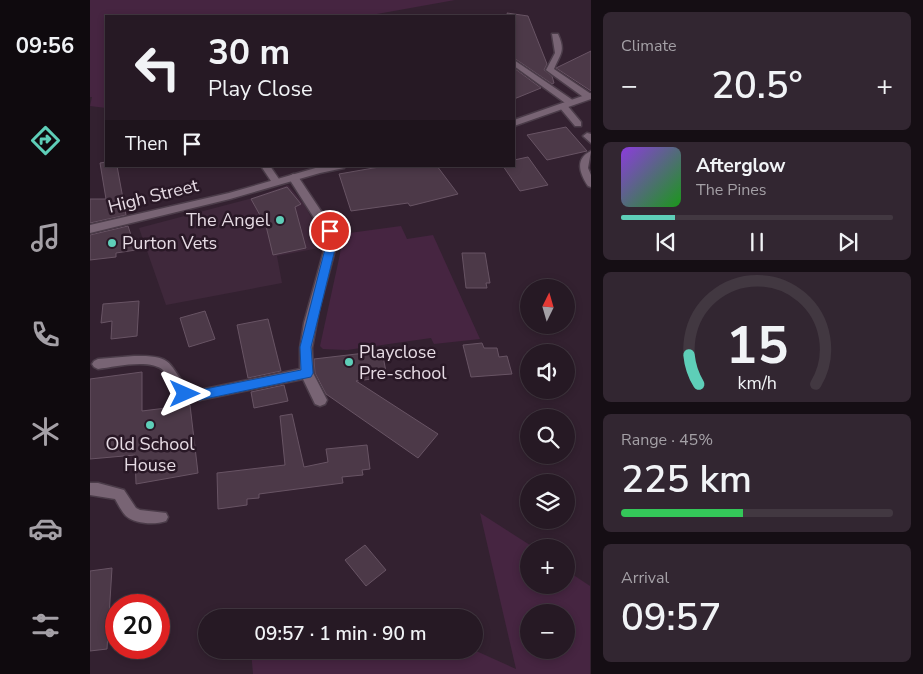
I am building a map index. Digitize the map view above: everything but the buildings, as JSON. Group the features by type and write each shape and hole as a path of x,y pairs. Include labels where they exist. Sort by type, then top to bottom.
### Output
{"street":[{"path":"515,123 590,96"},
{"name":"High Street","path":"90,229 230,196 293,177 336,167"},
{"path":"293,177 331,236 329,251 308,331 306,347 307,373 320,400"},
{"path":"200,395 307,373"}],"lane":[{"path":"555,36 559,46 559,55 550,70 590,96"},
{"path":"515,63 567,105 578,124"},
{"path":"590,154 584,159 583,167 590,184"},
{"path":"266,167 276,182"},
{"path":"98,364 139,360 159,361 167,367 185,394 200,395"},
{"path":"90,489 119,494 131,512 138,516 161,517"}],"shaded area":[{"path":"90,0 455,0 378,15 105,15 105,108 90,106 92,97 90,97"},
{"path":"288,185 304,204 320,234 324,247 277,256 282,283 166,305 139,228 249,199"},
{"path":"401,226 407,239 433,235 480,339 434,344 431,338 347,350 323,349 320,346 340,254 342,234"},
{"path":"480,513 521,539 520,594 575,594 575,576 590,586 590,674 253,674 252,659 483,659 483,654 516,669"}],"place":[{"name":"The Angel","path":"280,220"},
{"name":"Purton Vets","path":"112,243"},
{"name":"Playclose Pre-school","path":"349,362"},
{"name":"Old School House","path":"150,425"}],"route":[{"path":"185,394 200,395 307,373 305,362 308,331 331,245 330,231"}]}
